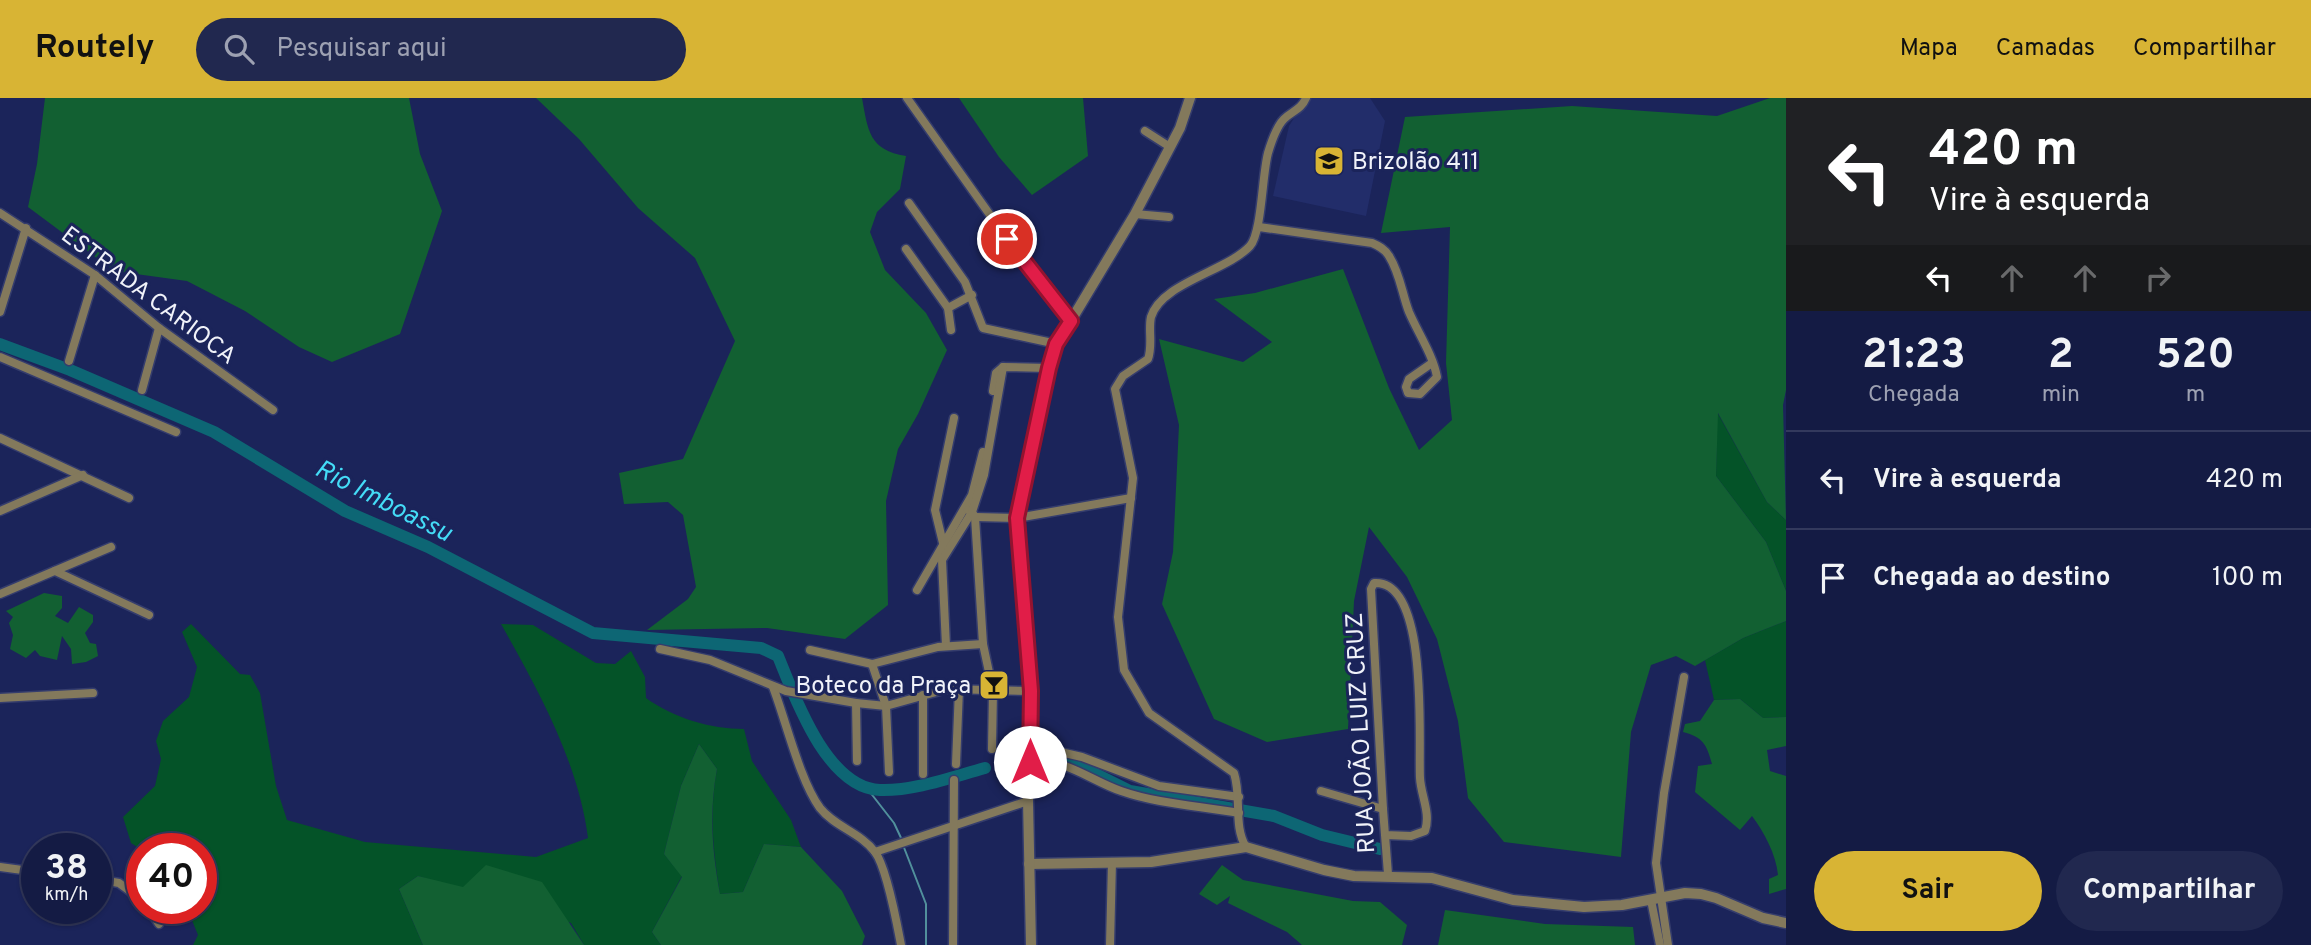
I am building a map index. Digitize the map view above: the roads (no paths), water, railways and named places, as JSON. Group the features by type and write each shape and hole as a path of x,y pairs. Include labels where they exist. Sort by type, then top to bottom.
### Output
{"street":[{"path":"908,98 1022,260 1071,321"},
{"path":"1246,847 1238,836 1239,797 1234,774 1149,713 1124,670 1118,617 1133,478 1115,400 1118,381 1148,359 1151,317 1162,300 1241,254 1253,240 1259,227 1262,177 1269,148 1284,118 1300,108 1306,98"},
{"path":"1031,945 1028,801 1031,691 1017,518 1056,344 1135,214 1170,147 1187,100"},
{"path":"1145,131 1170,147"},
{"path":"909,204 972,295 983,328 1056,344"},
{"name":"ESTRADA CARIOCA","path":"0,213 95,275 159,328 273,410"},
{"path":"1135,214 1169,217"},
{"path":"1259,227 1372,243 1384,249 1396,272 1409,311 1432,363 1437,377 1420,394 1408,393 1406,387 1409,379 1432,363"},
{"path":"0,312 26,228"},
{"path":"906,249 948,308 951,330"},
{"path":"69,360 95,275"},
{"path":"948,308 972,295"},
{"path":"142,390 159,328"},
{"path":"0,357 176,432"},
{"path":"946,646 942,560 971,513 984,475 1001,368 1049,368"},
{"path":"943,543 935,510 954,418"},
{"path":"0,438 129,498"},
{"path":"0,511 83,475"},
{"path":"971,513 1017,518 1131,498"},
{"path":"917,590 943,543 971,513"},
{"path":"971,513 983,644 993,691 992,749"},
{"path":"0,594 111,547"},
{"path":"55,571 149,615"},
{"name":"RUA JOÃO LUIZ CRUZ","path":"1385,835 1420,835 1427,824 1420,780 1419,675 1404,603 1393,589 1374,583 1371,589 1383,808 1385,835 1388,874"},
{"path":"810,650 872,664 946,646 983,644"},
{"path":"660,649 710,660 786,691 856,703 886,706 923,695 959,689 1031,691"},
{"path":"872,664 886,706 889,772"},
{"path":"1668,945 1656,863 1659,827 1684,677"},
{"path":"773,687 811,791 820,808 835,823 876,852 892,903 901,945"},
{"path":"956,764 959,689"},
{"path":"0,698 93,693"},
{"path":"923,695 923,774"},
{"path":"856,703 858,761"},
{"path":"1030,745 1082,757 1158,786 1239,797"},
{"path":"1030,762 1049,761 1067,766 1120,791 1240,813"},
{"path":"953,945 954,780"},
{"path":"1321,791 1383,808"},
{"path":"876,852 1028,801"},
{"path":"1029,864 1150,862 1246,847 1354,876 1388,874 1432,878 1513,900 1584,907 1651,900 1685,893 1709,896 1763,918 1786,923"},
{"path":"1110,945 1112,862"},
{"path":"0,867 21,870"},
{"path":"1651,900 1660,945"}],"waterway":[{"name":"Rio Imboassu","path":"0,344 70,370 214,432 345,511 428,547 593,633 761,648 778,656 816,738 844,774 861,785 893,790 933,783 985,768"},
{"path":"1038,754 1086,769 1130,791 1274,816 1322,835 1380,849"},
{"path":"866,787 894,823 902,840"},
{"path":"903,845 926,904 926,945"},
{"path":"1657,904 1663,945"}],"place":[{"name":"Brizolão 411","path":"1329,161"},
{"name":"Boteco da Praça","path":"994,685"}]}
